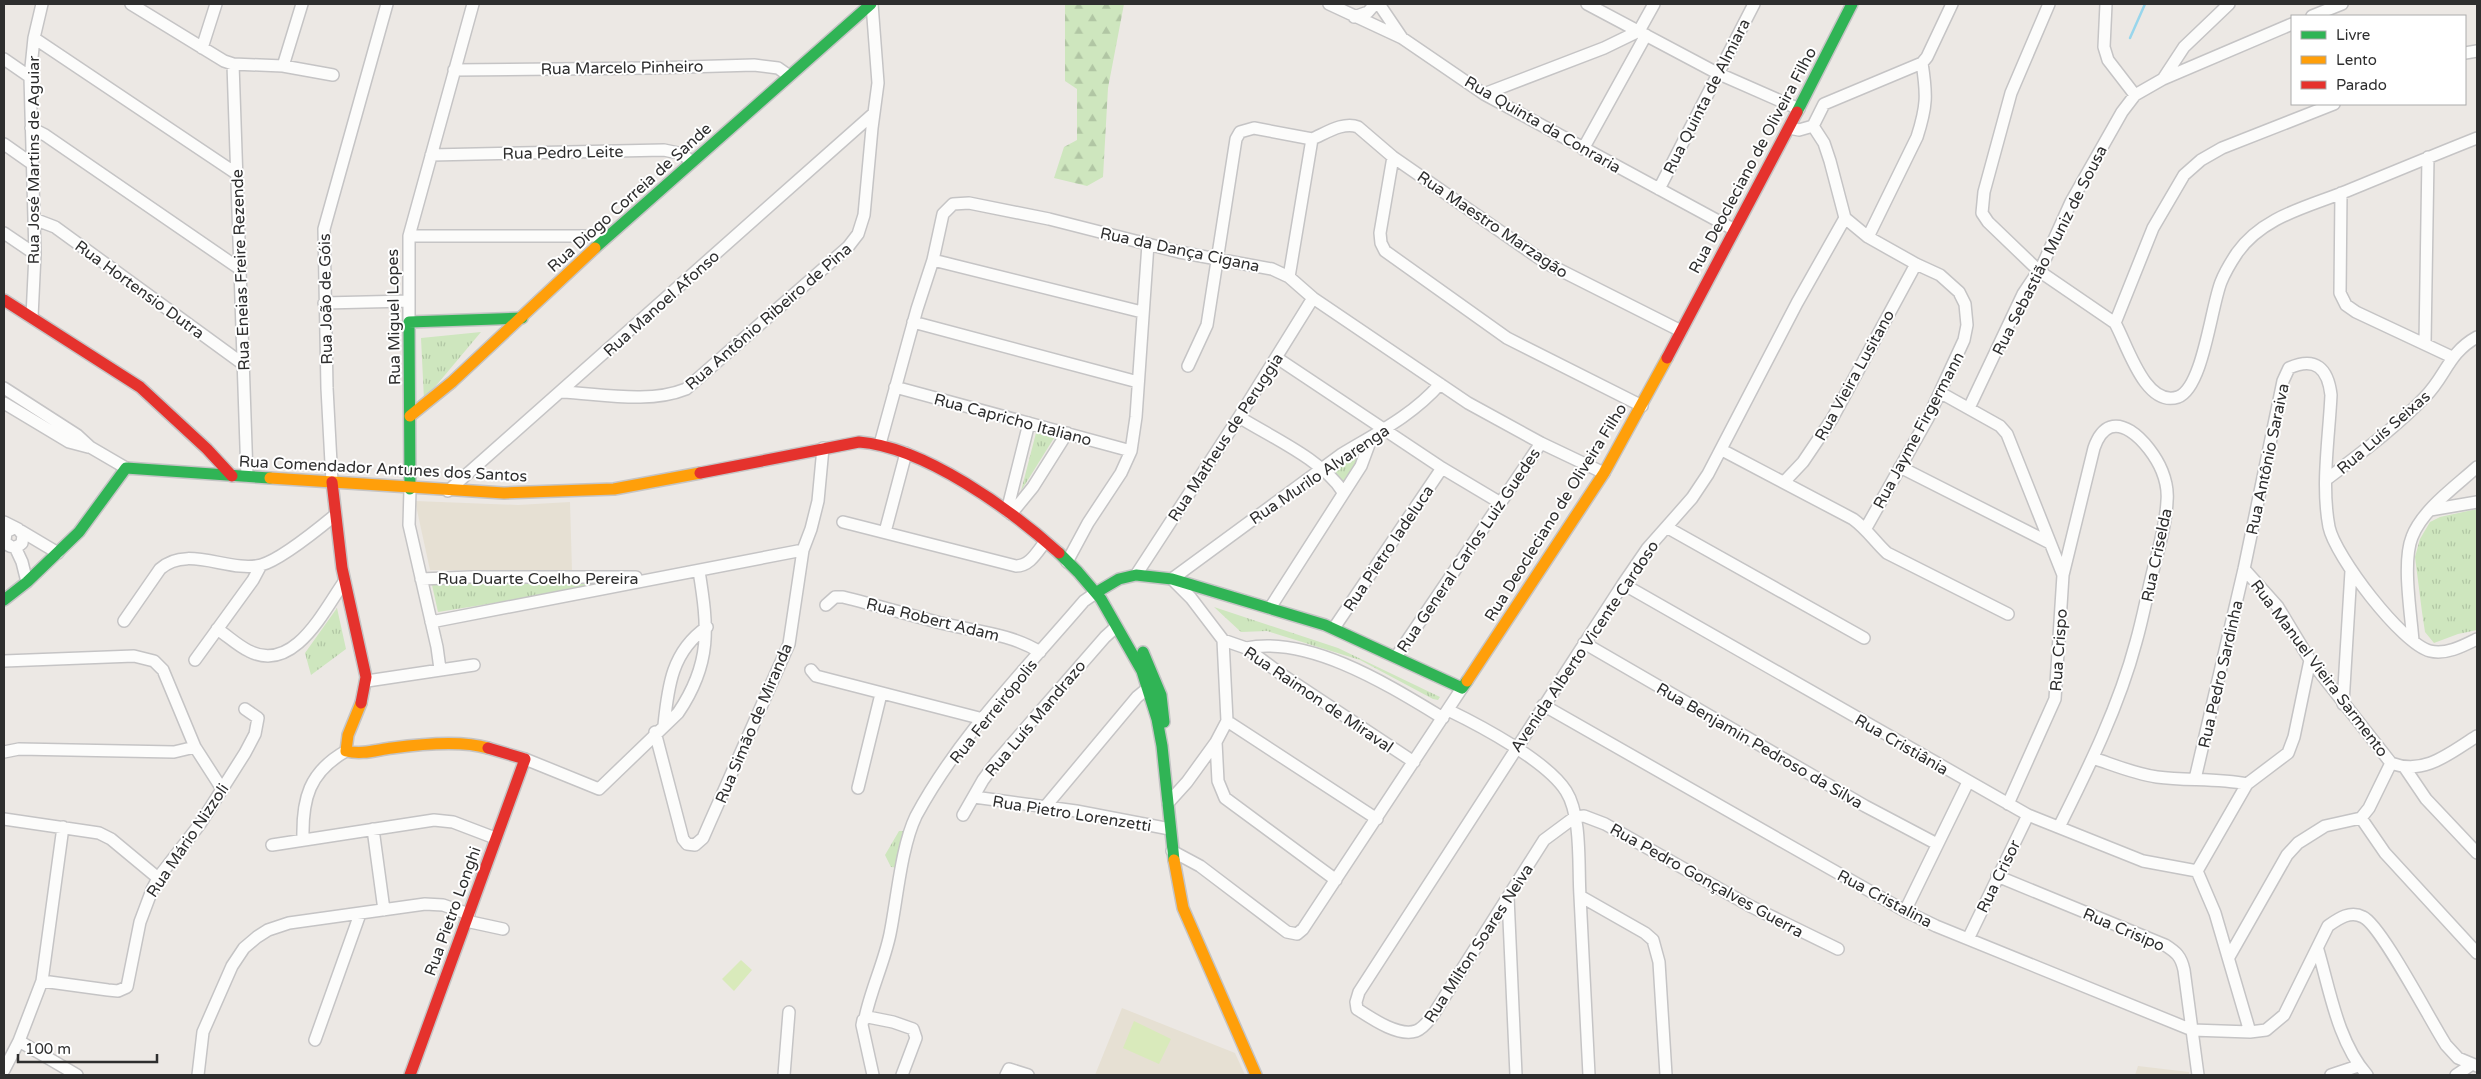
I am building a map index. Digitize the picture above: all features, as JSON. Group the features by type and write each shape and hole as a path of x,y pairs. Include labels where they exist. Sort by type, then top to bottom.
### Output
{"street":[{"name":"Rua José Martins de Aguiar","path":"32,317 35,254 30,77 34,38 42,4"},
{"path":"132,4 202,48 233,64 283,66 333,74"},
{"path":"202,48 216,4"},
{"path":"283,66 302,4"},
{"name":"Rua João de Góis","path":"332,482 322,243 325,221 387,4"},
{"name":"Rua Miguel Lopes","path":"410,489 409,236 473,4"},
{"name":"Rua Diogo Correia de Sande","path":"410,416 452,382 608,236 788,75 872,4"},
{"name":"Rua Antônio Ribeiro de Pina","path":"562,392 652,397 674,394 686,389 848,247 858,234 864,214 873,114 879,72 872,4"},
{"name":"Rua Quinta da Conraria","path":"1329,4 1402,38 1484,94 1734,229"},
{"path":"1354,16 1368,12 1377,4 1402,38"},
{"path":"1587,4 1717,73 1799,109"},
{"path":"1583,149 1643,33 1654,4"},
{"name":"Rua Quinta de Almiara","path":"1659,189 1754,4"},
{"name":"Rua Deocleciano de Oliveira Filho","path":"1172,850 1200,866 1292,935 1302,930 1604,473 1642,406 1799,109 1852,4"},
{"path":"1789,128 1799,130 1812,126 1824,104 1922,63 1927,57 1952,4"},
{"path":"2049,4 2012,93 1982,203 1982,213 1988,222 2039,271 2116,322 2148,386 2157,395 2166,398 2178,397 2185,393 2195,379 2220,283 2238,252 2252,234 2292,212 2477,138"},
{"path":"2106,4 2104,47 2108,60 2134,95 2162,79 2291,24"},
{"path":"2162,79 2184,47 2229,4"},
{"path":"2314,15 2342,4"},
{"path":"1484,94 1643,33"},
{"path":"34,38 238,174"},
{"path":"4,59 30,77"},
{"path":"1868,237 1922,123 1926,96 1922,63"},
{"name":"Rua Eneias Freire Rezende","path":"233,64 247,476"},
{"name":"Rua Marcelo Pinheiro","path":"454,70 754,65 778,68 788,75"},
{"path":"1806,95 1824,104"},
{"name":"Rua Sebastião Muniz de Sousa","path":"1969,408 2023,294 2039,271 2079,186 2134,95"},
{"path":"2116,322 2152,228 2184,175 2202,160 2222,148 2331,105"},
{"name":"Rua Manoel Afonso","path":"448,491 562,392 873,114"},
{"name":"Rua Maestro Marzagão","path":"1312,139 1352,124 1367,132 1393,156 1546,263 1681,331"},
{"path":"1812,126 1824,143 1845,218"},
{"path":"32,128 45,135 240,269"},
{"path":"1188,366 1207,325 1236,139 1240,132 1254,128 1312,139 1289,277"},
{"path":"4,144 32,163"},
{"name":"Rua Pedro Leite","path":"431,155 664,150 684,154 691,162"},
{"path":"1393,156 1380,233 1384,251 1507,338 1642,406"},
{"path":"2425,343 2428,157"},
{"path":"2341,193 2340,293 2343,299 2356,312 2452,357 2477,337"},
{"name":"Rua da Dança Cigana","path":"880,444 933,260 943,214 952,204 960,203 1049,219 1218,260 1272,269 1289,277 1313,298 1468,403 1541,443 1604,473"},
{"name":"Rua Hortensio Dutra","path":"34,218 55,227 243,364"},
{"name":"Rua Jayme Firgermann","path":"1845,218 1868,237 1940,275 1960,292 1965,304 1967,325 1964,340 1941,393 1866,528"},
{"name":"Avenida Alberto Vicente Cardoso","path":"1359,992 1515,748 1623,584 1647,549 1668,528 1692,498 1722,450 1797,302 1845,218"},
{"path":"4,233 35,254"},
{"path":"409,236 608,236"},
{"path":"1066,562 1088,523 1121,473 1131,451 1136,417 1148,244"},
{"path":"933,260 1142,312"},
{"name":"Rua Vieira Lusitano","path":"1785,481 1803,462 1828,426 1916,264"},
{"name":"Rua Matheus de Peruggia","path":"1136,575 1277,358 1313,298"},
{"path":"4,300 140,387 207,449 232,476"},
{"path":"324,302 409,301"},
{"path":"409,322 522,318"},
{"path":"492,319 496,330 495,342"},
{"path":"914,322 1138,382"},
{"name":"Rua Luís Seixas","path":"2327,479 2374,443 2426,396 2438,383 2452,357"},
{"path":"1277,358 1442,468 1499,502"},
{"name":"Rua Antônio Saraiva","path":"2244,569 2283,380 2289,368 2298,364 2311,364 2324,370 2329,379 2331,395 2326,504 2329,529 2338,550 2351,571 2392,621 2413,641 2431,651 2443,652 2477,639"},
{"name":"Rua Murilo Alvarenga","path":"1172,579 1342,454 1386,429 1424,401 1440,384"},
{"name":"Rua Capricho Italiano","path":"895,387 1131,451"},
{"name":"Rua Comendador Antunes dos Santos","path":"4,388 77,435 90,447 126,468 410,489 574,492 614,489 859,442 880,444 906,453 1009,513 1045,542 1100,597 1113,605 1155,673 1163,699 1162,746 1172,850 1183,908 1235,1010 1256,1075"},
{"path":"1941,393 2000,426 2007,434 2063,575"},
{"name":"Rua Comendador Antunes dos Santos","path":"4,403 69,442 90,447"},
{"path":"1239,417 1310,460 1338,484 1343,492"},
{"path":"1009,513 1029,423"},
{"name":"Rua Criselda","path":"2059,827 2093,758 2136,643 2165,523 2167,488 2162,470 2152,454 2131,432 2123,427 2114,425 2098,435 2063,575"},
{"path":"1009,513 1033,487 1067,433"},
{"path":"1270,608 1364,460 1371,439"},
{"name":"Rua General Carlos Luiz Guedes","path":"1396,656 1499,502 1541,443"},
{"name":"Rua Simão de Miranda","path":"659,728 683,839 688,844 695,845 703,838 784,656 791,630 803,550 815,516 823,448"},
{"path":"1722,450 1785,481 1853,519 1866,528 1876,542 1888,553 2008,614"},
{"path":"885,532 906,453"},
{"path":"1900,467 2050,543"},
{"path":"2413,641 2408,565 2412,537 2430,510 2477,467"},
{"path":"4,600 79,532 126,468"},
{"name":"Rua Pietro Iadeluca","path":"1334,628 1442,468"},
{"path":"332,482 334,516 344,582 367,682 361,708 344,741 346,751"},
{"path":"410,489 409,525 440,669"},
{"path":"2430,510 2477,502"},
{"path":"124,621 160,569 168,563 184,559 240,566 261,565 277,557 334,516"},
{"path":"843,522 1016,566 1023,566 1028,562 1045,542"},
{"path":"26,582 22,562 5,541 6,532 13,527 58,553"},
{"path":"1668,528 1864,638"},
{"name":"Rua Duarte Coelho Pereira","path":"431,622 615,587 655,577 699,571 803,550"},
{"path":"195,660 253,580 261,565"},
{"name":"Rua Manuel Vieira Sarmento","path":"2244,569 2278,607 2310,660 2391,763 2405,768 2428,764 2448,755 2477,736"},
{"name":"Rua Pedro Sardinha","path":"2195,779 2244,569"},
{"path":"304,839 305,801 310,786 330,761 346,751 358,754 393,748 472,743 525,759 598,789 659,728 678,713 698,677 704,655 707,627 699,571"},
{"path":"2343,704 2351,571"},
{"path":"1100,597 1120,579 1136,575 1172,579 1334,628 1462,688"},
{"name":"Rua Crispo","path":"2008,804 2055,699 2063,575"},
{"name":"Rua Duarte Coelho Pereira","path":"421,579 470,577 655,577"},
{"path":"1168,803 1187,782 1216,742 1227,721 1223,640 1191,598 1172,579"},
{"path":"217,629 255,654 272,654 289,650 306,637 344,582"},
{"name":"Rua Cristiânia","path":"1623,584 2028,815 2143,861 2197,871"},
{"name":"Rua Robert Adam","path":"826,605 835,597 843,597 937,622 1012,639 1028,644 1040,652"},
{"name":"Rua Comendador Antunes dos Santos","path":"1100,597 1104,610 1142,671 1162,746"},
{"name":"Rua Ferreirópolis","path":"873,1075 862,1025 890,936 911,829 916,816 959,749 982,719 1084,601 1100,597"},
{"path":"659,728 668,687 679,654 696,635 707,627"},
{"name":"Rua Luís Mandrazo","path":"963,815 998,761 1105,637 1116,627"},
{"name":"Rua Raimon de Miraval","path":"1223,640 1246,648 1281,674 1414,762"},
{"name":"Rua Benjamin Pedroso da Silva","path":"1584,643 1864,806 1937,844"},
{"path":"1246,648 1275,645 1311,653 1370,676 1515,748 1548,770 1560,783 1571,801 1575,817 1589,1075"},
{"path":"4,661 134,656 150,658 162,670 194,747 222,789"},
{"path":"2310,660 2294,737 2288,753 2247,784 2197,871 2215,913 2250,1032 2266,1030 2284,1015 2318,950 2328,926 2340,918 2352,914 2363,916 2372,924 2446,1045 2458,1058 2474,1065"},
{"path":"367,682 474,665"},
{"path":"811,670 816,676 982,719"},
{"path":"1045,807 1137,697 1148,688"},
{"path":"858,788 881,694"},
{"name":"Rua Cristalina","path":"1543,705 1905,911 2192,1030 2250,1032"},
{"name":"Rua Mário Nizzoli","path":"42,981 118,991 128,988 145,904 158,878 195,831 245,753 258,727 258,718 245,709"},
{"path":"1227,721 1377,818"},
{"path":"1216,742 1218,781 1225,798 1336,880"},
{"path":"4,752 19,749 174,752 194,747"},
{"path":"2093,758 2135,772 2158,777 2247,784"},
{"name":"Rua Pietro Longhi","path":"410,1075 525,759"},
{"path":"2229,957 2287,854 2298,843 2325,826 2361,818 2369,808 2391,763"},
{"path":"2405,768 2426,799 2477,853"},
{"path":"1905,911 1968,782"},
{"name":"Rua Pietro Lorenzetti","path":"974,797 1045,807 1170,829"},
{"name":"Rua Crisor","path":"1969,937 2028,815"},
{"name":"Rua Pedro Gonçalves Guerra","path":"1575,817 1584,816 1605,824 1750,906 1838,949"},
{"name":"Rua Milton Soares Neiva","path":"1359,992 1356,1002 1357,1009 1398,1030 1417,1031 1434,1015 1544,840 1575,817"},
{"path":"2361,818 2390,859 2477,953"},
{"path":"4,819 99,833 111,839 158,878"},
{"path":"272,845 446,820 495,838"},
{"path":"4,1070 19,1041 42,981 63,827"},
{"path":"373,829 384,910"},
{"name":"Rua Crisipo","path":"1997,876 2165,945 2177,952 2182,960 2184,970 2192,1030"},
{"path":"1580,896 1645,933 1653,940 1659,962 1666,1075"},
{"path":"1508,897 1516,1075"},
{"path":"199,1075 203,1032 232,966 244,948 275,927 433,904 503,930"},
{"path":"315,1040 360,914"},
{"path":"2318,950 2336,1012 2358,1066 2367,1075"},
{"path":"784,1075 789,1012"},
{"path":"864,1019 875,1017 913,1029 916,1038 902,1075"},
{"path":"2192,1030 2198,1075"},
{"path":"19,1041 77,1075"},
{"path":"2456,1075 2474,1065"},
{"path":"2331,1075 2358,1066"},
{"path":"1008,1072 1028,1075"}],"shaded area":[{"path":"415,501 518,505 570,502 572,571 430,570"},
{"path":"1122,1008 1235,1053 1245,1075 1095,1075"},
{"path":"2138,1066 2189,1072 2189,1075 2135,1075"}],"green space":[{"path":"1065,4 1124,4 1108,88 1103,177 1087,186 1054,178 1064,147 1077,140 1077,89 1065,81"},
{"path":"481,332 424,400 421,338"},
{"path":"1036,433 1054,438 1021,491"},
{"path":"1365,450 1343,487 1326,470 1346,457"},
{"path":"2477,509 2477,630 2458,634 2434,643 2425,632 2422,612 2415,557 2420,539 2430,522 2440,517"},
{"path":"583,580 606,585 438,612 432,585"},
{"path":"1214,607 1338,648 1440,697 1438,700 1433,699 1360,660 1267,631 1241,632"},
{"path":"337,608 346,649 311,675 305,653"},
{"path":"899,831 903,831 906,841 900,868 891,867 885,855"},
{"path":"741,960 752,970 734,991 722,979"},
{"path":"1134,1021 1171,1039 1159,1064 1123,1048"}],"waterway":[{"path":"2130,38 2145,4"}],"traffic: fast":[{"path":"595,248 871,4"},
{"path":"1797,112 1852,4"},
{"path":"410,489 409,322 522,318"},
{"path":"4,600 27,582 79,532 126,468 270,478"},
{"path":"1059,553 1101,599 1142,671 1157,719 1162,746 1174,860"},
{"path":"1097,592 1119,579 1136,575 1172,579 1325,625 1462,688 1467,681"},
{"path":"1143,652 1161,695 1164,722"}],"traffic: slow":[{"path":"410,416 452,382 595,248"},
{"path":"1467,681 1604,473 1667,358"},
{"path":"270,478 504,493 614,489 700,473"},
{"path":"361,703 348,735 346,751 363,752 428,744 466,744 488,748"},
{"path":"1174,860 1183,908 1256,1075"}],"traffic: jam":[{"path":"1667,358 1797,112"},
{"path":"4,300 140,387 207,449 232,476"},
{"path":"700,473 859,442 885,446 911,455 966,483 1017,518 1059,553"},
{"path":"332,482 342,568 366,677 361,703"},
{"path":"410,1075 525,759 488,748"}]}
